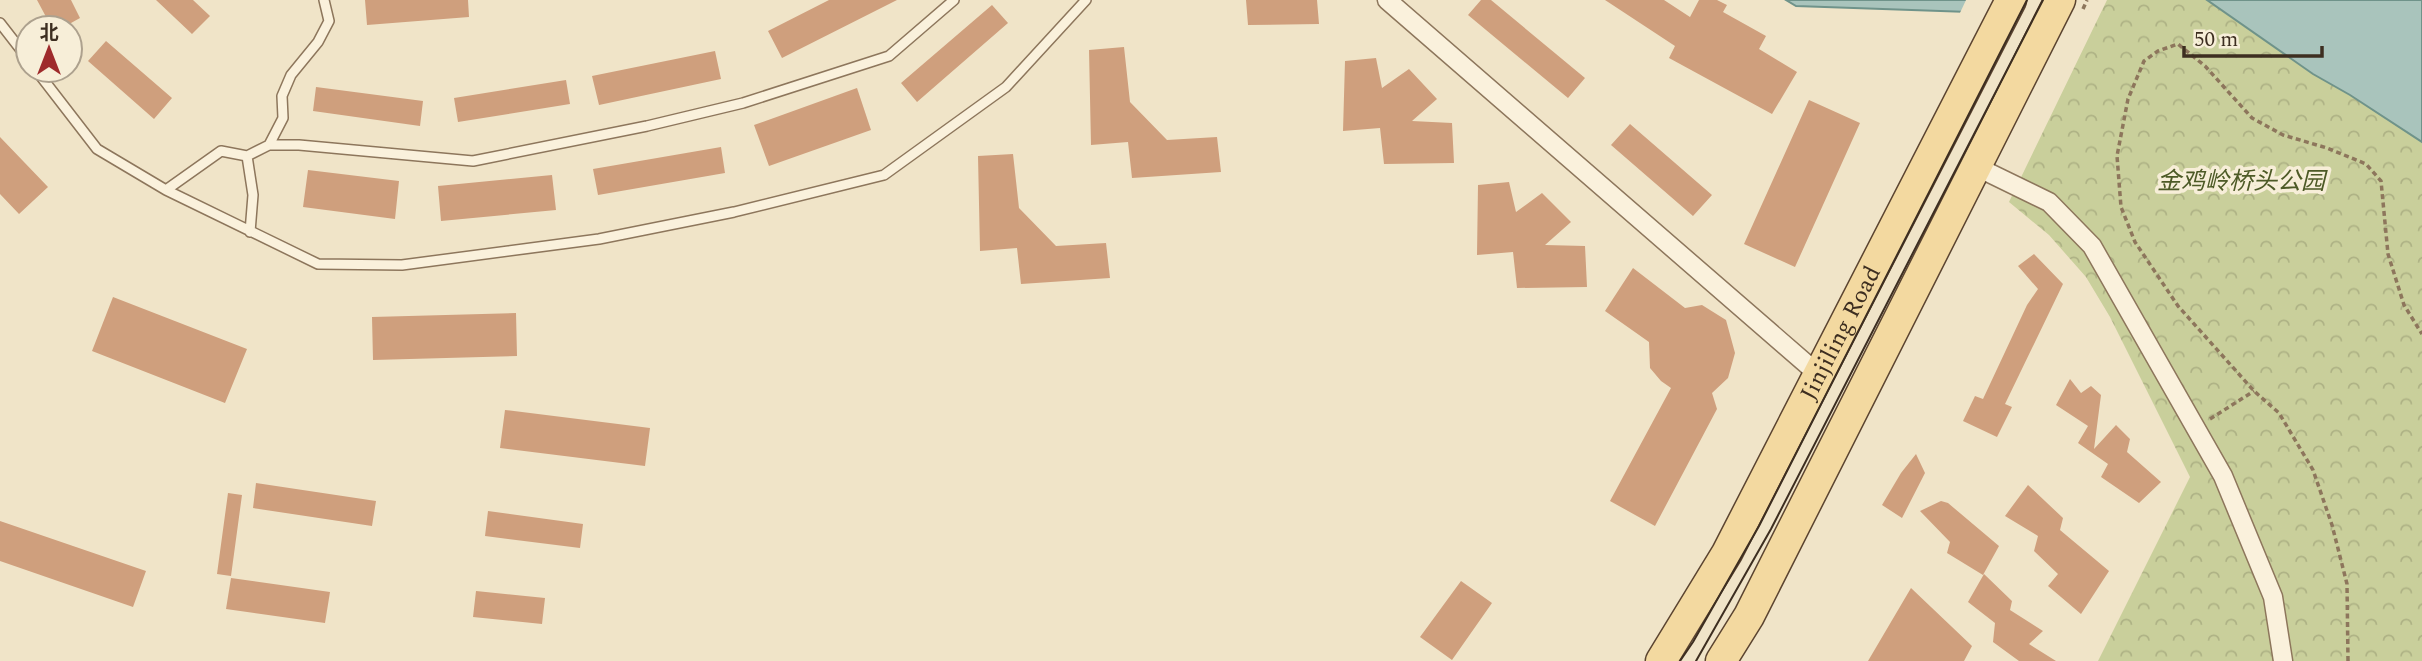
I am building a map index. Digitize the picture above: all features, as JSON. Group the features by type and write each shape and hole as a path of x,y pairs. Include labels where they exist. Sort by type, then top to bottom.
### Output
{"main road":[{"name":"Jinjiling Road","path":"1661,661 1727,554 2011,0"},
{"name":"Jinjiling Road","path":"1721,661 1749,615 2060,0"}],"street":[{"path":"1387,0 1818,374"},
{"path":"1975,166 2049,202 2092,246 2223,476 2273,597 2283,661"}],"lane":[{"path":"269,145 283,118 282,96 291,75 318,42 328,21 324,0"},
{"path":"166,190 221,151 247,156 269,145 299,145 473,161 646,126 743,103 889,56 954,0"},
{"path":"47,84 97,149 166,190 318,264 401,265 599,239 734,212 884,175 1006,87 1086,0"},
{"path":"0,23 14,41"},
{"path":"247,156 253,195 250,232"}],"path":[{"path":"2348,661 2347,584 2332,525 2313,470 2279,413 2254,391 2178,306 2135,242 2121,207 2117,156 2128,99 2138,81 2144,61 2158,51 2178,44 2205,66 2252,118 2283,135 2327,148 2366,164 2381,181 2388,254 2404,304 2422,334"},
{"path":"2197,428 2254,391"}],"green space":[{"name":"金鸡岭桥头公园","path":"2107,0 2422,0 2422,661 2098,661 2190,477 2110,317 2086,277 2049,235 2009,202"}],"water":[{"path":"1786,0 2046,0 2027,14 1796,6"},
{"path":"2207,0 2422,0 2422,142 2313,74"}],"pier":[{"path":"1966,0 2049,0 2026,18 1959,15"}],"building":[{"path":"37,0 71,0 78,14 44,14"},
{"path":"156,0 193,0 210,16 192,34"},
{"path":"365,0 468,0 469,17 367,25"},
{"path":"829,0 897,0 782,58 768,31"},
{"path":"1246,0 1317,0 1319,24 1248,25"},
{"path":"1481,0 1491,0 1585,78 1568,98 1468,15"},
{"path":"1605,0 1664,0 1690,17 1699,0 1717,0 1727,5 1723,12 1766,36 1759,49 1797,72 1772,114 1669,58 1675,46"},
{"path":"992,5 1008,23 917,102 901,83"},
{"path":"106,41 172,98 154,119 88,61"},
{"path":"1124,47 1130,102 1167,140 1217,137 1221,172 1132,178 1128,142 1091,145 1089,50"},
{"path":"715,51 721,79 599,105 592,76"},
{"path":"1376,58 1382,88 1409,69 1437,99 1412,121 1452,123 1454,163 1384,164 1380,128 1343,131 1345,61"},
{"path":"566,80 570,104 458,122 454,98"},
{"path":"316,87 423,101 420,126 313,111"},
{"path":"857,88 871,130 769,166 754,125"},
{"path":"1809,100 1860,123 1795,267 1744,244"},
{"path":"1630,124 1712,195 1693,216 1611,145"},
{"path":"0,137 48,187 19,214 0,194"},
{"path":"721,147 725,173 598,195 593,169"},
{"path":"1013,154 1019,208 1056,246 1106,243 1110,278 1021,284 1017,248 980,251 978,156"},
{"path":"308,170 399,181 395,219 303,207"},
{"path":"552,175 556,210 441,221 438,186"},
{"path":"1509,182 1516,212 1542,193 1571,222 1545,245 1585,246 1587,287 1517,288 1513,252 1477,255 1478,185"},
{"path":"2034,254 2063,284 2005,404 2012,407 1997,437 1963,421 1975,396 1983,399 2027,305 2038,289 2018,266"},
{"path":"1633,268 1685,308 1702,305 1726,320 1735,353 1728,378 1712,393 1717,409 1655,526 1610,501 1671,388 1650,368 1649,342 1605,311"},
{"path":"113,297 247,349 225,403 92,351"},
{"path":"516,313 517,356 373,360 372,317"},
{"path":"2070,379 2081,393 2091,386 2101,395 2094,449 2116,425 2130,439 2127,452 2161,482 2139,503 2101,477 2108,464 2078,443 2088,426 2056,405"},
{"path":"505,410 650,428 645,466 500,448"},
{"path":"1916,454 1925,473 1902,518 1882,505"},
{"path":"256,483 376,501 372,526 253,508"},
{"path":"2028,485 2063,518 2060,530 2109,571 2081,614 2048,586 2058,574 2034,551 2038,536 2005,516"},
{"path":"228,493 242,495 231,576 217,574"},
{"path":"1941,501 1948,503 1999,546 1983,575 1947,553 1950,542 1920,511"},
{"path":"488,511 583,524 580,548 485,536"},
{"path":"0,521 146,571 133,607 0,561"},
{"path":"1984,574 2012,601 2010,610 2043,631 2029,644 2056,661 2019,661 1993,642 1995,623 1968,602"},
{"path":"231,578 330,592 325,623 226,609"},
{"path":"1461,581 1492,603 1452,660 1420,637"},
{"path":"1911,588 1972,646 1964,661 1868,661"},
{"path":"476,591 545,598 542,624 473,617"}],"tram line":[{"path":"1680,661 1759,526 2027,0"},
{"path":"1696,661 1771,529 2043,0"}]}
